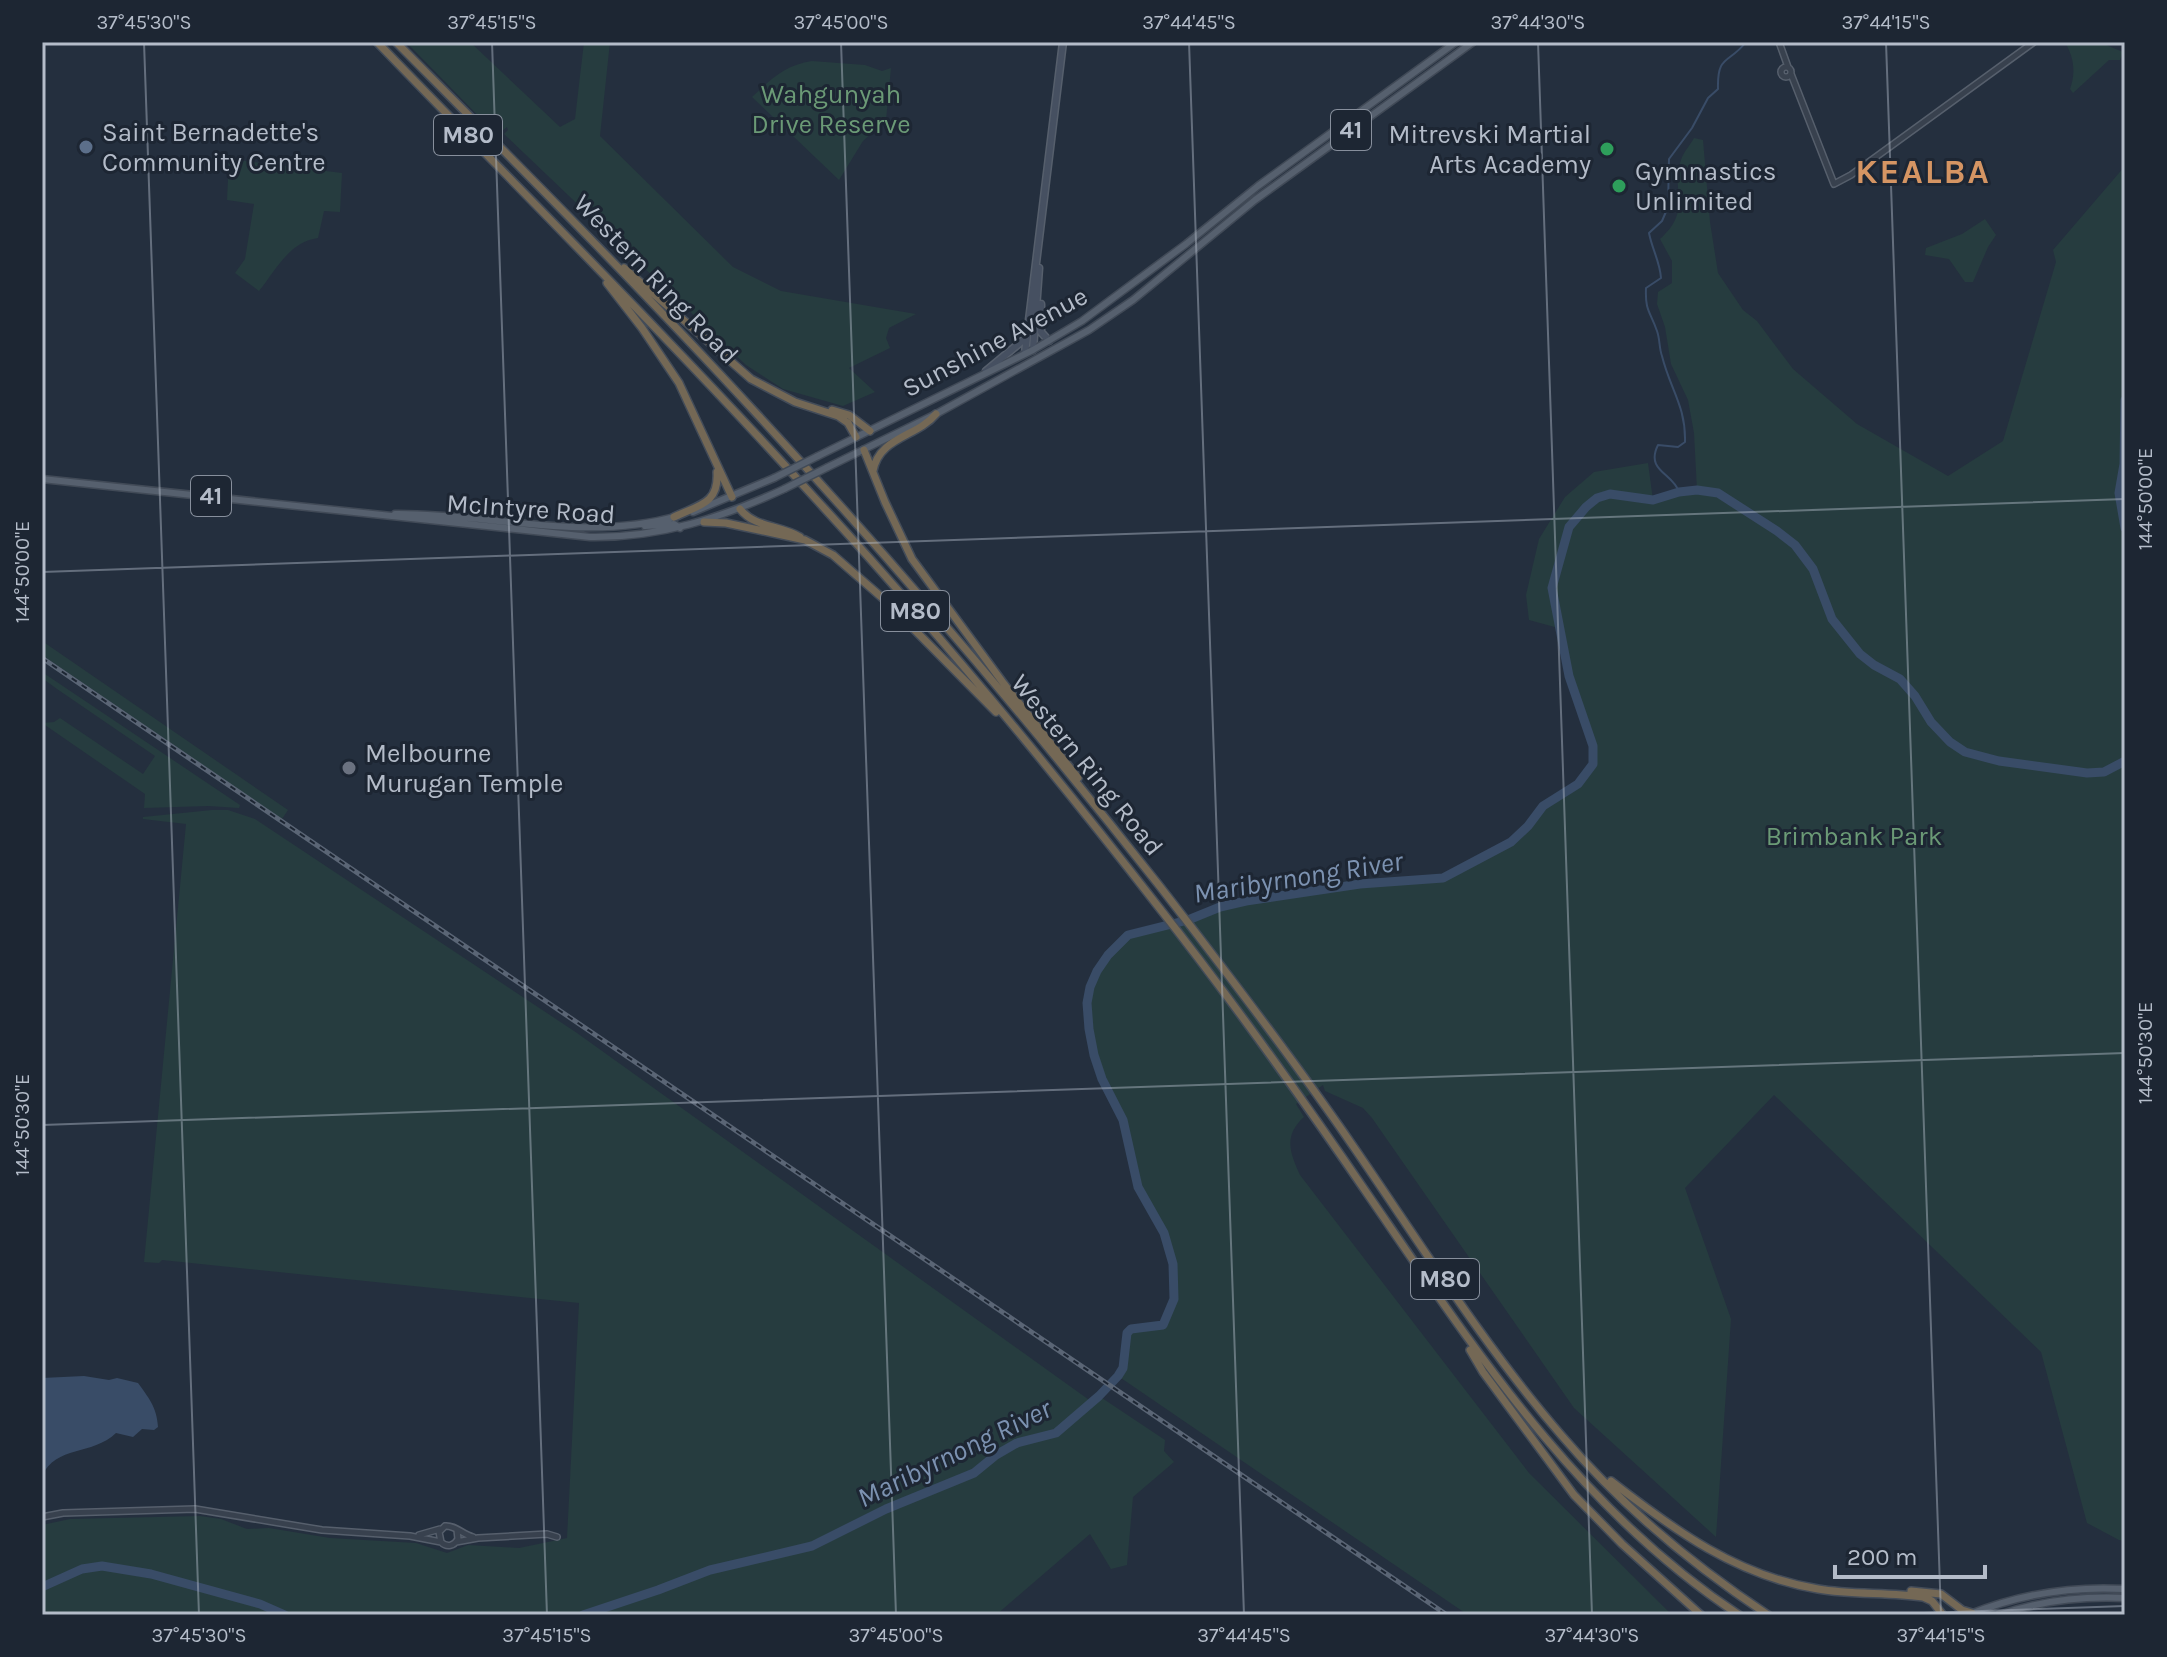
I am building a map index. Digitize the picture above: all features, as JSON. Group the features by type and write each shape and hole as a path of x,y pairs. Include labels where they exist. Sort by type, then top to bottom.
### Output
{"highway":[{"name":"Western Ring Road","path":"377,42 559,227 815,497 947,647 1158,906 1302,1099 1456,1324 1545,1440 1596,1496 1672,1565 1739,1615"},
{"name":"Western Ring Road","path":"396,42 765,422 1073,768 1089,797 1315,1091 1522,1387 1566,1442 1686,1556 1768,1615"},
{"path":"559,227 605,279 664,359 679,383 732,497"},
{"path":"586,235 744,373 795,402 838,416 848,423 856,437"},
{"path":"795,402 849,415 870,431"},
{"path":"873,471 877,457 885,447 927,425 936,414"},
{"path":"864,450 912,559 1018,707"},
{"path":"674,517 711,499 717,488 716,468"},
{"path":"740,509 750,520 790,531 833,555 860,577 1013,727"},
{"path":"704,522 726,523 805,540"},
{"path":"1456,1324 1483,1372 1574,1495 1622,1544 1701,1615"},
{"path":"1584,1460 1675,1528 1737,1565 1796,1584 1923,1597 1936,1604 1943,1615"},
{"path":"1861,1593 1936,1592 1970,1614"}],"main road":[{"path":"1031,363 1027,337 1063,42"},
{"name":"Sunshine Avenue","path":"632,525 674,517 732,497 1049,341 1100,309 1322,138 1459,42"},
{"name":"Sunshine Avenue","path":"680,528 740,509 784,489 936,414 1074,340 1121,309 1222,227 1473,42"},
{"path":"1322,138 1333,139 1377,112"},
{"path":"1177,251 1186,252 1222,227"},
{"path":"1024,367 1029,352 1038,285 1040,245"},
{"path":"1038,285 1040,330 1049,341"},
{"path":"984,373 1027,337"},
{"path":"856,437 864,450"},
{"name":"McIntyre Road","path":"42,479 574,536 621,537 680,528"},
{"path":"732,497 740,509"},
{"name":"McIntyre Road","path":"380,514 446,516 550,526 632,525"},
{"path":"632,525 652,527 674,524 680,528"},
{"path":"621,527 621,537"},
{"path":"1970,1614 2044,1594 2080,1589 2125,1589"},
{"path":"1999,1615 2068,1600 2125,1598"}],"street":[{"path":"1779,42 1785,68 1834,184 1851,175 2034,42"},
{"path":"42,1517 63,1513 195,1509 322,1530 410,1536 450,1546 478,1538 547,1534 557,1537"},
{"path":"410,1536 449,1525 463,1534 478,1538"},
{"path":"440,1529 438,1536 441,1542"},
{"path":"456,1542 459,1536 457,1530"}],"green space":[{"path":"406,42 470,42 560,127 575,119 584,42 610,42 600,136 733,267 781,291 916,314 889,328 886,338 890,348 849,368 875,392 843,406 783,389 746,365 504,134 507,127 497,135"},
{"path":"2065,42 2099,42 2123,52 2120,60 2109,60 2073,93 2070,89 2073,65"},
{"name":"Wahgunyah Drive Reserve","path":"812,61 865,65 882,71 891,68 886,120 863,141 839,180 752,97 786,69"},
{"name":"Brimbank Park","path":"1694,138 1703,140 1718,273 1743,310 1757,321 1793,369 1857,424 1948,476 2003,441 2056,262 2053,250 2125,166 2125,1541 2087,1523 2041,1352 1774,1095 1685,1188 1731,1319 1716,1537 1574,1408 1372,1118 1363,1108 1325,1091 1323,1085 1296,1104 1304,1117 1293,1131 1290,1145 1300,1175 1529,1473 1672,1615 1468,1615 1118,1376 1130,1331 1138,1327 1163,1325 1174,1299 1173,1264 1168,1244 1138,1187 1127,1133 1118,1107 1102,1079 1089,1029 1090,987 1108,955 1128,935 1246,901 1360,884 1443,878 1511,842 1543,806 1578,784 1593,764 1593,746 1569,676 1562,629 1529,620 1526,595 1539,539 1565,497 1594,472 1648,463 1653,500 1697,490 1694,433 1688,400 1671,364 1665,327 1657,304 1658,292 1672,283 1672,261 1660,239 1676,219 1678,171 1682,157"},
{"path":"229,159 342,173 340,212 324,211 318,238 291,251 259,291 235,273 245,259 254,204 227,200"},
{"path":"1985,219 1996,235 1973,282 1965,282 1949,259 1925,255 1926,248 1962,234"},
{"path":"42,641 288,810 282,819 42,655"},
{"path":"42,672 240,805 239,808 144,808 145,794 42,723 60,718 143,774 155,756 42,678"},
{"path":"228,810 255,819 577,1033 1092,1402 1099,1396 1165,1440 1164,1451 1174,1462 1133,1497 1127,1565 1111,1569 1090,1534 996,1615 42,1615 42,1525 70,1519 200,1516 221,1519 247,1529 269,1528 330,1538 416,1543 447,1553 468,1545 519,1548 567,1538 579,1303 162,1260 159,1263 144,1262 186,824 143,817"}],"water":[{"path":"84,1376 138,1383 154,1408 158,1427 154,1430 142,1429 133,1437 116,1433 96,1445 56,1459 42,1476 42,1378"}],"waterway":[{"path":"1679,492 1655,461 1658,445 1678,447 1685,442 1685,429 1646,302 1646,288 1661,278 1649,233 1662,221 1668,207 1669,159 1692,128 1708,98 1718,89 1722,65 1746,42"},
{"name":"Maribyrnong River","path":"2125,400 2124,464 2119,493 2125,528"},
{"name":"Maribyrnong River","path":"583,1615 710,1570 812,1546 886,1509 974,1473 1017,1443 1056,1433 1118,1376 1123,1368 1127,1333 1131,1329 1163,1325 1174,1299 1173,1264 1164,1233 1138,1187 1123,1120 1102,1079 1094,1055 1087,1003 1097,971 1128,935 1188,920 1220,907 1360,884 1443,878 1511,842 1543,806 1578,784 1593,764 1593,746 1569,676 1552,588 1569,527 1597,498 1610,494 1653,500 1697,490 1718,493 1777,531 1795,545 1813,569 1832,619 1860,654 1900,679 1931,722 1950,742 1965,752 1999,761 2087,773 2104,772 2125,761"},
{"name":"Maribyrnong River","path":"42,1587 82,1569 102,1566 151,1574 260,1604 285,1615"}],"railway":[{"path":"42,658 1447,1615"}],"place":[{"name":"Saint Bernadette's Community Centre","path":"86,147"},
{"name":"Mitrevski Martial Arts Academy","path":"1607,149"},
{"name":"Gymnastics Unlimited","path":"1619,186"},
{"name":"Melbourne Murugan Temple","path":"349,768"}],"district":[{"name":"KEALBA","path":"1923,172"}]}
